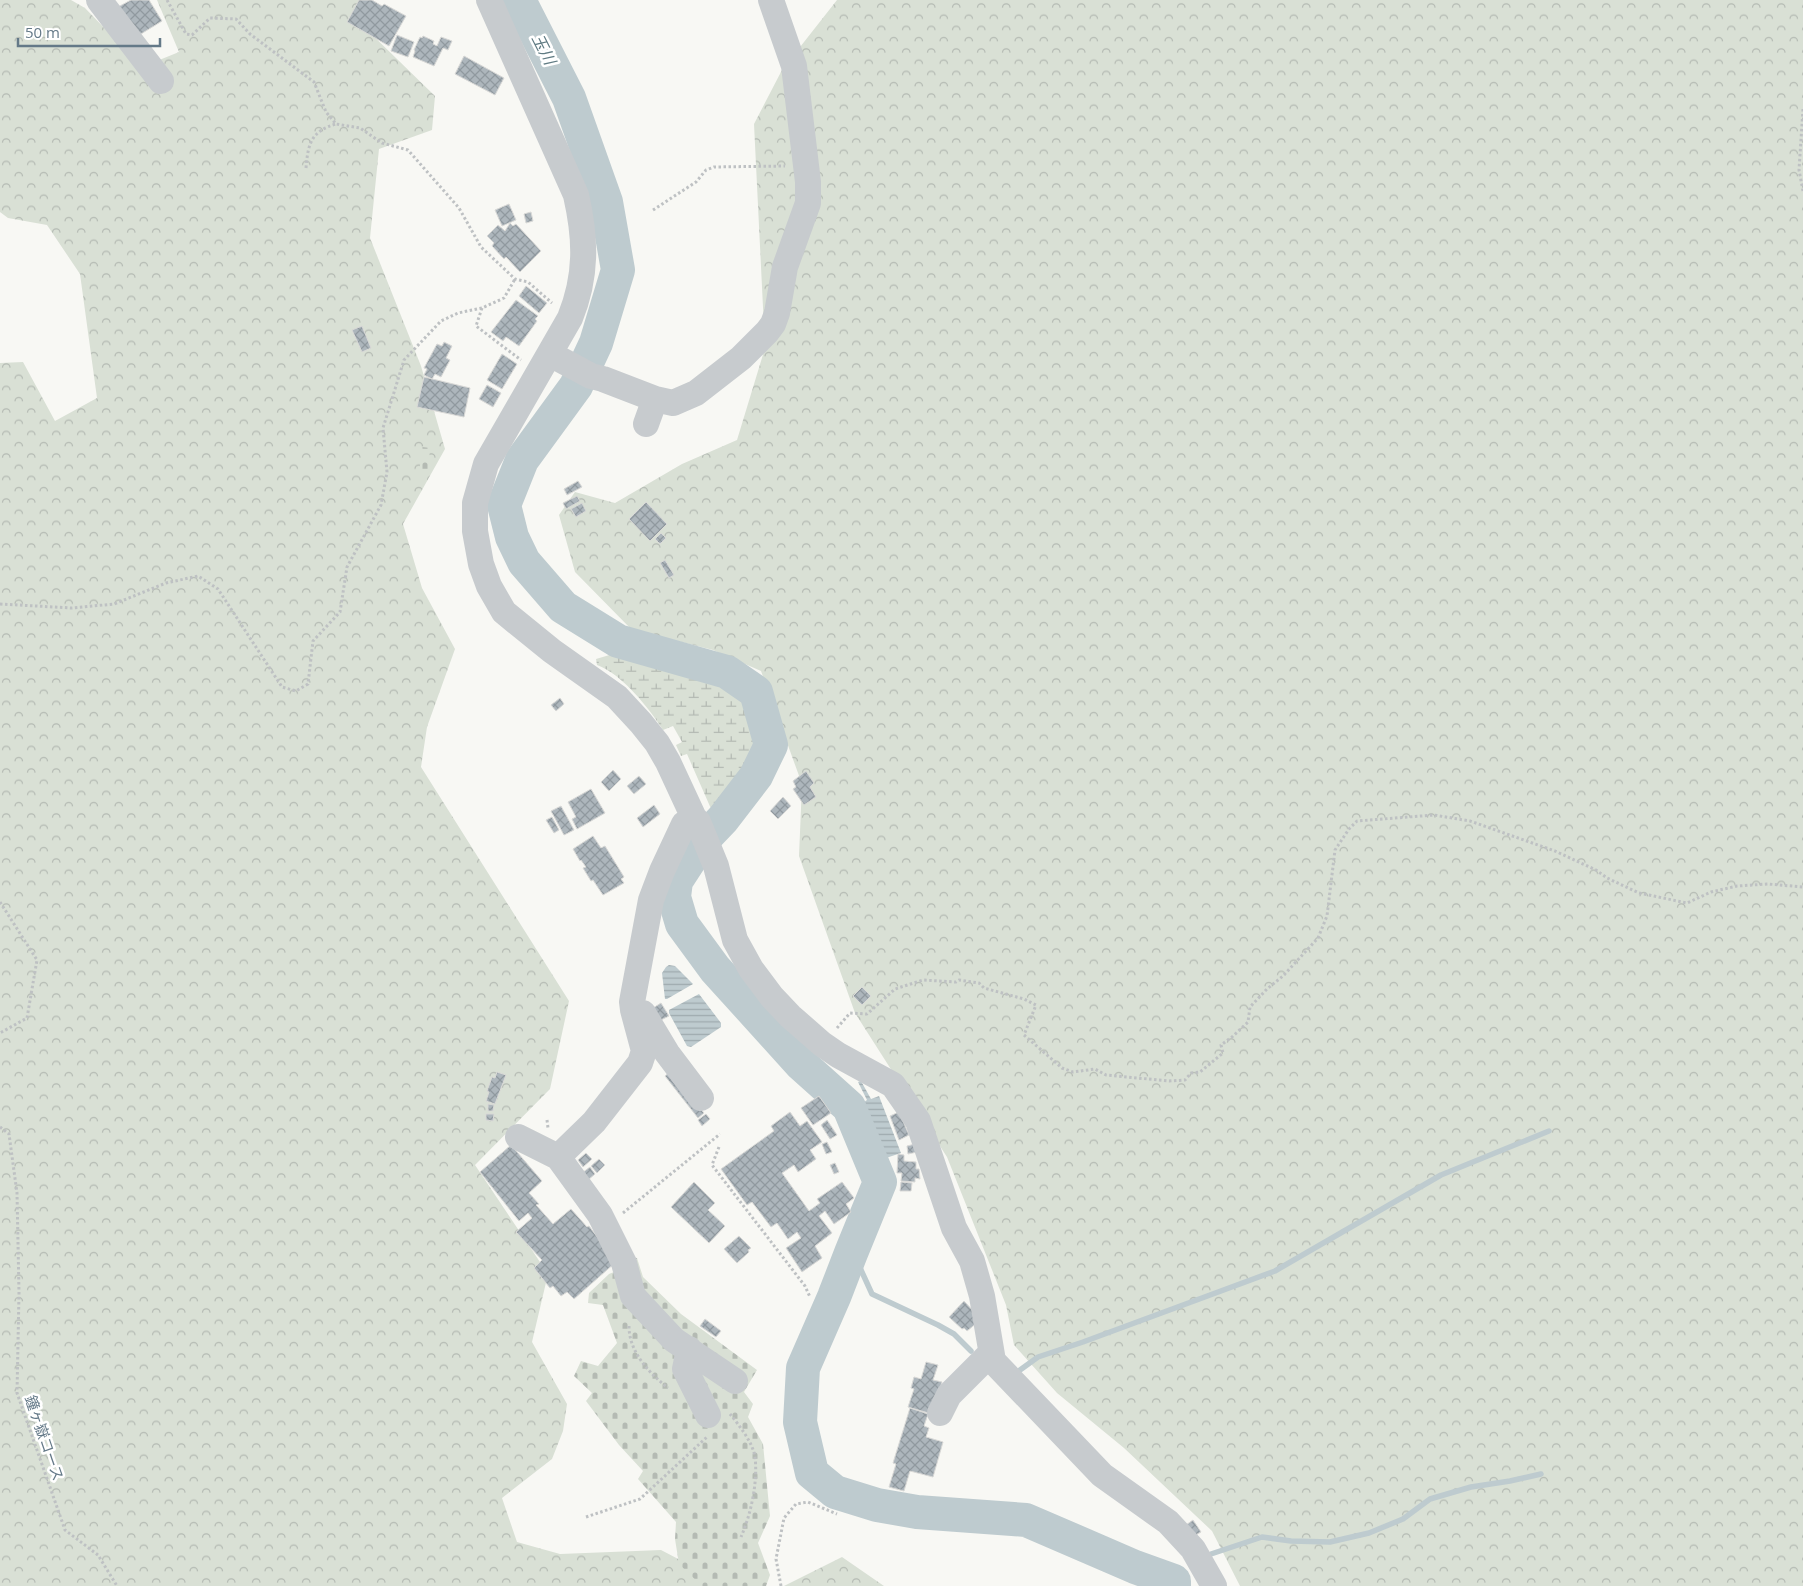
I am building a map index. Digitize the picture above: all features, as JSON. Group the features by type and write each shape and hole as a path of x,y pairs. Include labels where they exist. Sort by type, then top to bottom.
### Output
{"street":[{"path":"98,0 161,81"},
{"path":"489,0 576,195 583,225 582,276 570,318 486,464 475,504 475,531 481,564 489,586 504,612 552,651 617,697 667,743 696,820 716,866 735,940 751,969 772,997 790,1016 822,1044 893,1085 918,1121 954,1228 972,1262 982,1296 993,1361 1102,1475 1168,1522 1193,1549 1214,1586"},
{"path":"544,363 584,372 655,399 673,403 696,393 741,358 767,332 777,313 785,267 808,203 807,166 794,66 771,0"},
{"path":"646,424 655,399"},
{"path":"558,1157 594,1122 640,1063 644,1051 633,1010 633,994 651,900 684,824 696,820"},
{"path":"633,994 667,1053 701,1098"},
{"path":"518,1137 558,1157 606,1225 624,1263 633,1296 674,1340 735,1381"},
{"path":"689,1350 685,1368 716,1411"},
{"path":"940,1414 948,1395 991,1353"}],"path":[{"path":"168,0 186,34 192,35 210,18 236,19 250,34 314,82 326,112 336,124"},
{"path":"1803,109 1799,170 1803,191"},
{"path":"306,168 307,153 311,139 323,128 336,124 360,128 382,142 408,150 458,208 481,247 515,279 528,282 570,318"},
{"path":"653,210 696,182 706,170 714,167 807,166"},
{"path":"0,604 72,608 114,604 166,582 198,576 218,590 282,687 296,691 308,684 313,642 340,612 347,566 381,505 387,472 383,428 404,360 441,321 458,313 482,308 504,298 515,279"},
{"path":"482,308 476,326 544,363"},
{"path":"850,1013 867,1014 895,989 922,980 956,982 960,980 979,983 984,988 1024,999 1036,1005 1024,1035 1062,1068 1073,1072 1095,1069 1106,1075 1185,1080 1191,1073 1200,1072 1222,1053 1221,1045 1248,1022 1250,1007 1283,976 1318,938 1327,916 1335,850 1349,829 1357,821 1434,815 1470,821 1555,851 1639,893 1687,903 1712,892 1738,886 1768,884 1803,887"},
{"path":"0,902 37,960 27,1018 0,1033"},
{"name":"鐘ヶ嶽コース","path":"0,1127 9,1134 17,1193 20,1293 17,1393 64,1530 98,1555 116,1586"},
{"path":"606,1225 646,1195 663,1179 720,1134"},
{"path":"718,1147 712,1165 805,1286 810,1298"},
{"path":"633,1296 629,1309 629,1333 637,1355 646,1368 670,1389"},
{"path":"586,1517 640,1499 718,1427 716,1411"},
{"path":"716,1411 742,1430 755,1456 754,1488 750,1518 741,1537"},
{"path":"781,1586 776,1558 784,1518 796,1504 808,1502 837,1514"}],"green space":[{"path":"0,0 71,0 85,8 142,67 179,52 157,0 362,0 360,23 435,96 432,130 379,149 370,238 421,366 445,449 403,524 422,588 455,649 427,727 421,767 569,1001 550,1089 475,1165 548,1274 532,1342 567,1404 563,1431 552,1459 502,1498 517,1542 560,1554 661,1550 730,1586 0,1586 0,363 23,362 55,421 97,398 80,274 47,225 8,218 0,212"},
{"path":"837,0 1803,0 1803,1586 1240,1586 1212,1531 1124,1448 1057,1393 1014,1345 1006,1305 947,1157 855,1013 799,856 802,784 761,671 713,650 631,629 575,572 559,515 575,492 615,503 682,464 737,440 765,348 754,124 782,70"},
{"path":"422,447 430,448 428,475 419,474"},
{"path":"623,651 676,669 708,672 727,679 740,689 758,760 744,785 712,811 687,754 681,756 676,745 682,742 673,726 663,730 643,702 625,684 606,669 597,665 596,659"},
{"path":"629,1257 637,1258 643,1277 681,1314 757,1370 744,1392 753,1404 748,1417 763,1444 770,1516 758,1543 770,1575 766,1586 702,1586 679,1564 675,1539 676,1522 638,1479 643,1471 619,1445 586,1401 592,1393 574,1376 581,1361 598,1366 617,1343 603,1305 588,1303 589,1293 609,1274 621,1269"},
{"path":"842,1557 884,1586 784,1586"}],"shaded area":[{"path":"669,965 675,966 693,984 665,999 662,973"},
{"path":"699,994 721,1023 721,1027 691,1047 687,1046 669,1010"},
{"path":"861,1081 871,1099 879,1096 901,1153 886,1158 864,1102 867,1100 858,1082"}],"building":[{"path":"131,0 149,0 162,21 136,37 118,7"},
{"path":"359,0 372,0 382,6 384,4 406,16 389,46 347,22"},
{"path":"397,35 414,42 408,57 391,51"},
{"path":"423,36 434,41 433,44 437,46 441,37 452,41 448,50 443,48 434,66 413,57 420,37 422,38"},
{"path":"464,56 504,78 495,95 455,74"},
{"path":"509,204 516,220 502,226 495,210"},
{"path":"531,212 533,221 526,223 524,214"},
{"path":"510,223 513,226 516,224 541,251 520,272 492,246 494,243 487,236 498,225 505,231"},
{"path":"526,286 547,303 539,313 519,296"},
{"path":"516,300 538,316 535,319 537,321 519,346 506,337 503,341 491,332"},
{"path":"362,326 371,348 362,352 352,330"},
{"path":"444,342 452,346 446,358 450,360 441,377 435,374 432,379 424,375 427,369 424,368 437,344 442,346"},
{"path":"502,354 517,364 502,389 487,380"},
{"path":"424,377 470,388 464,417 417,407"},
{"path":"487,385 501,393 493,407 479,399"},
{"path":"578,481 582,487 567,495 564,489"},
{"path":"577,496 580,501 566,509 563,503"},
{"path":"646,502 667,524 650,541 629,519"},
{"path":"582,503 586,511 576,517 571,509"},
{"path":"661,533 666,538 660,544 655,539"},
{"path":"665,560 674,575 669,578 660,563"},
{"path":"560,698 564,704 556,711 551,705"},
{"path":"613,770 621,779 609,791 601,782"},
{"path":"806,771 814,783 810,787 816,797 804,805 793,789 796,787 793,781"},
{"path":"639,776 646,784 634,794 627,786"},
{"path":"591,789 605,813 577,829 572,819 576,817 568,802"},
{"path":"783,797 791,806 778,819 770,811"},
{"path":"654,805 660,814 643,827 637,818"},
{"path":"561,806 574,830 564,835 551,811"},
{"path":"552,817 559,830 554,833 546,820"},
{"path":"593,836 601,848 605,846 624,877 621,879 624,883 603,895 593,880 591,881 583,868 586,867 573,849"},
{"path":"862,987 871,996 862,1005 853,996"},
{"path":"661,1003 669,1016 657,1022 650,1010"},
{"path":"497,1072 506,1075 495,1104 486,1101 492,1077 495,1078"},
{"path":"670,1072 704,1113 698,1118 665,1076"},
{"path":"819,1096 831,1113 813,1125 801,1108"},
{"path":"488,1104 494,1105 493,1111 488,1111"},
{"path":"790,1112 800,1126 807,1121 822,1142 810,1150 816,1159 798,1172 794,1165 782,1173 809,1211 820,1203 817,1199 842,1182 854,1198 846,1204 851,1212 834,1224 825,1211 819,1216 832,1233 815,1246 822,1258 802,1272 786,1248 801,1238 797,1232 788,1239 777,1223 771,1227 752,1202 747,1205 721,1169 774,1131 771,1126"},
{"path":"899,1112 909,1135 899,1140 890,1116"},
{"path":"486,1114 494,1114 493,1121 486,1120"},
{"path":"706,1114 710,1119 702,1126 698,1120"},
{"path":"827,1120 837,1135 830,1139 821,1125"},
{"path":"827,1142 832,1152 826,1154 822,1144"},
{"path":"915,1144 917,1152 908,1154 907,1146"},
{"path":"511,1145 542,1181 529,1193 539,1204 536,1205 553,1224 571,1209 587,1227 589,1226 616,1262 574,1299 567,1292 561,1296 553,1286 550,1288 534,1268 542,1260 516,1232 532,1218 528,1213 519,1221 480,1172"},
{"path":"586,1153 592,1159 583,1167 578,1160"},
{"path":"898,1154 904,1155 904,1161 916,1162 916,1169 919,1169 920,1179 915,1178 915,1182 901,1181 902,1173 897,1173"},
{"path":"599,1159 605,1165 597,1173 591,1166"},
{"path":"835,1163 839,1172 834,1174 830,1165"},
{"path":"590,1167 595,1174 588,1180 582,1173"},
{"path":"694,1182 715,1203 708,1210 725,1226 709,1243 671,1207"},
{"path":"901,1182 912,1183 911,1191 900,1191"},
{"path":"739,1236 751,1248 737,1263 724,1249"},
{"path":"964,1301 976,1314 978,1322 967,1331 949,1317"},
{"path":"705,1319 721,1331 716,1337 700,1326"},
{"path":"926,1362 938,1365 933,1380 942,1382 932,1414 908,1407 914,1389 911,1388 914,1377 921,1379"},
{"path":"910,1408 928,1414 924,1426 929,1428 926,1437 943,1442 933,1477 910,1471 904,1491 889,1487 896,1464 893,1463"},
{"path":"1193,1520 1201,1532 1194,1536 1186,1525"}],"waterway":[{"name":"玉川","path":"519,0 569,98 606,202 618,270 596,343 576,386 522,460 504,505 512,537 524,562 563,607 618,641 727,672 756,692 771,745 756,776 723,819 702,841 676,881 674,897 682,924 715,969 801,1064 849,1107 880,1182 803,1368 800,1422 812,1473 835,1492 877,1505 917,1512 1026,1520 1135,1567 1174,1581 1174,1586"},
{"path":"1020,1370 1038,1357 1275,1271 1441,1175 1549,1131"},
{"path":"851,1253 856,1259 872,1294 954,1334 971,1351"},
{"path":"1211,1554 1262,1537 1291,1541 1330,1542 1369,1533 1403,1519 1430,1499 1471,1487 1541,1474"}]}
